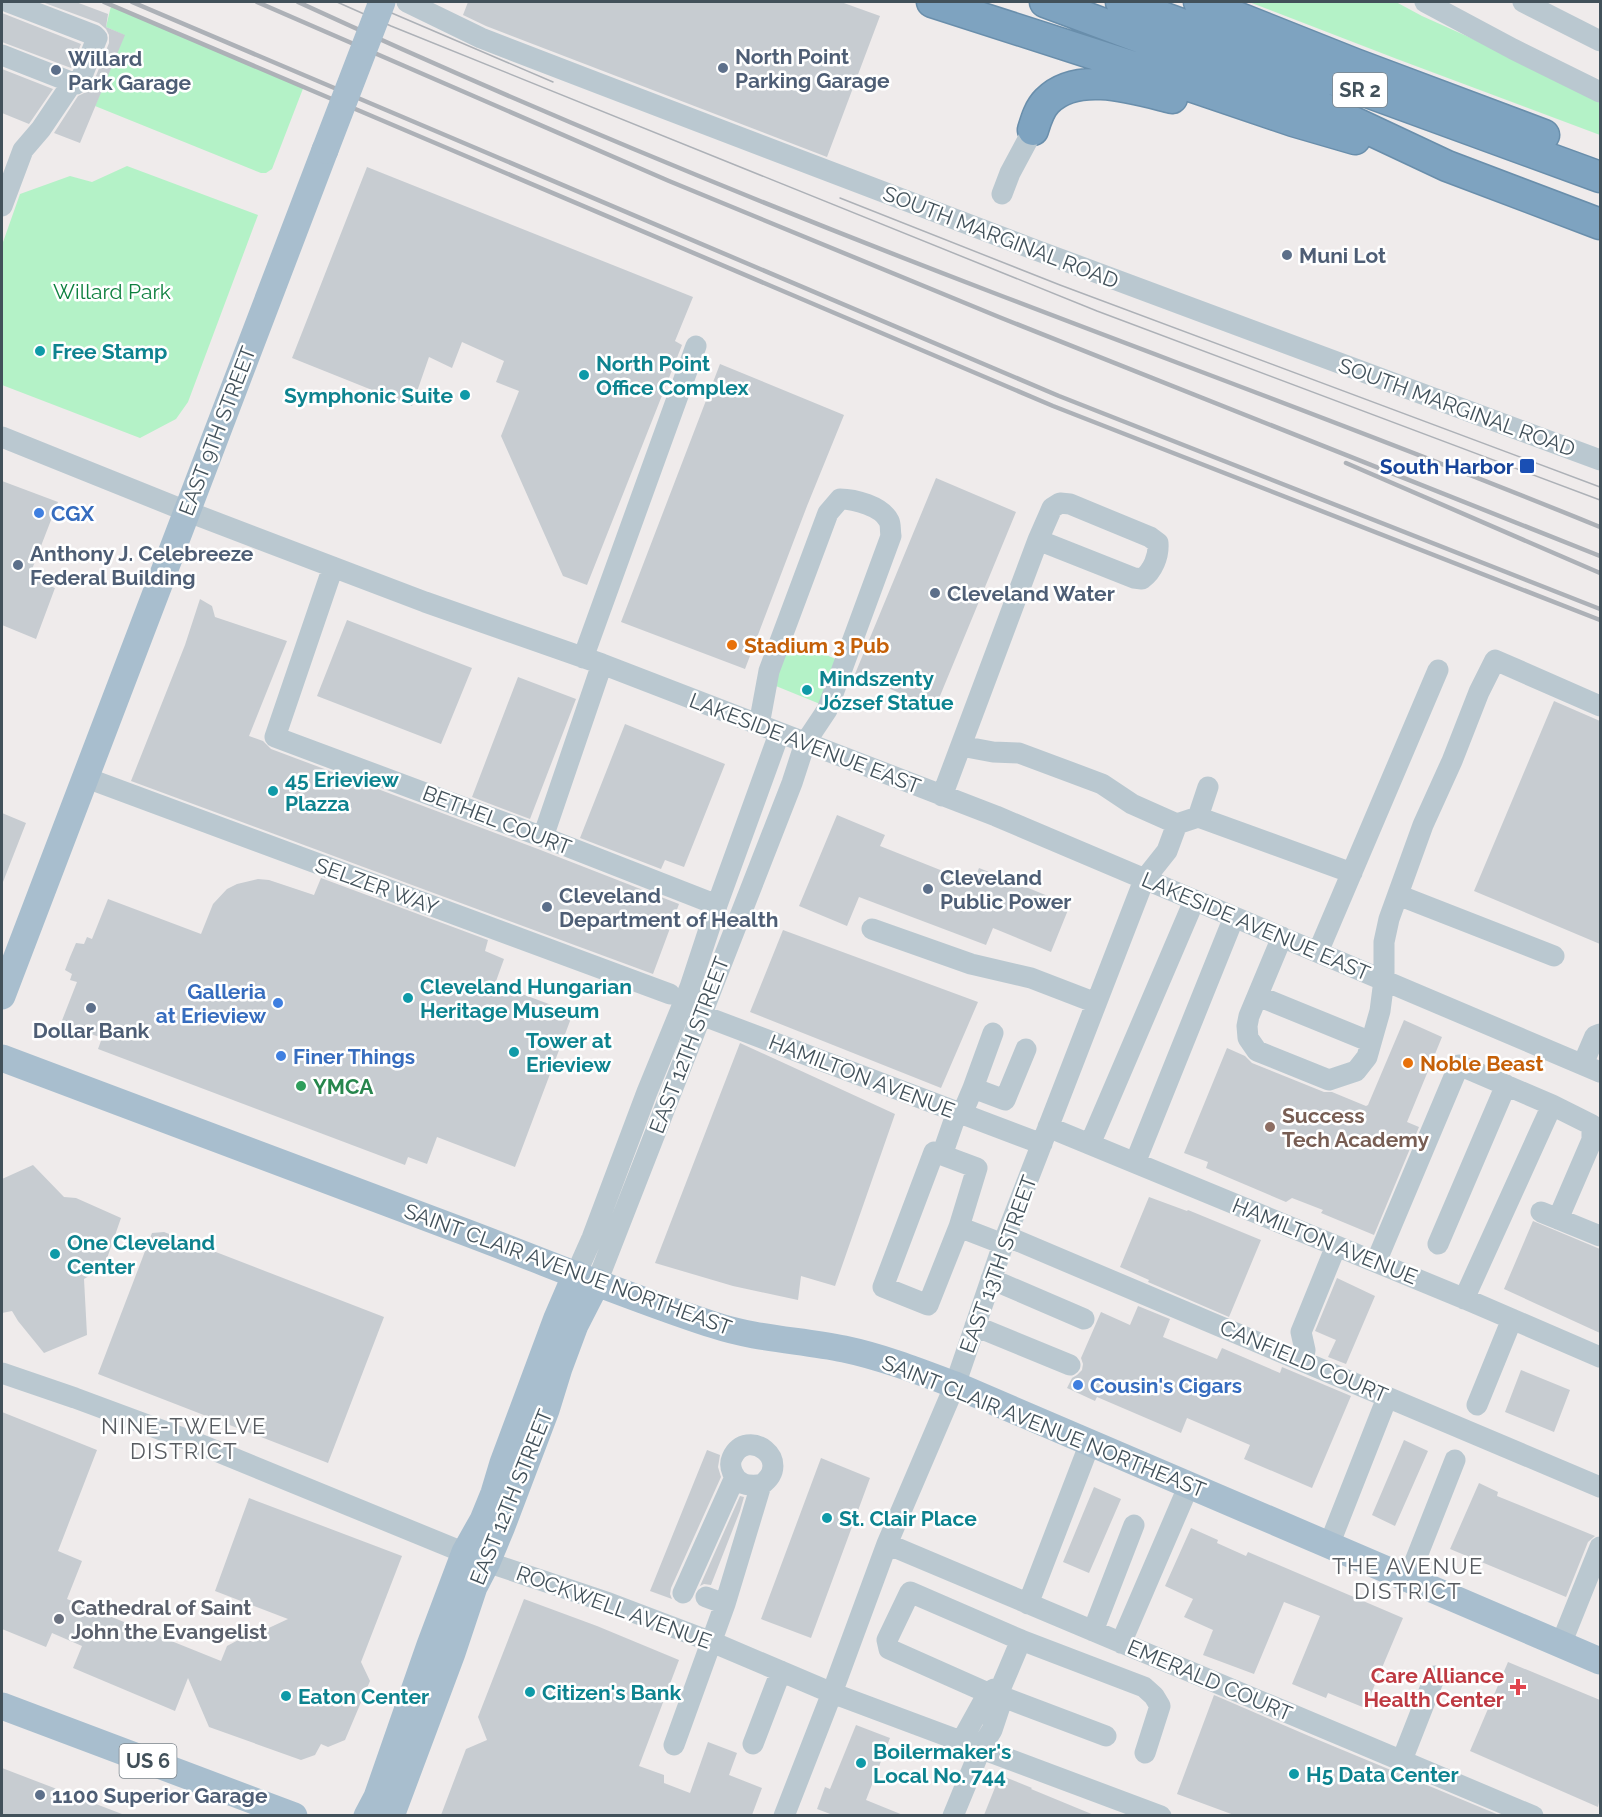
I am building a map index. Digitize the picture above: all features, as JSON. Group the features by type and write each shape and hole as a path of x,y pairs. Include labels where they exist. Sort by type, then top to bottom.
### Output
{"highway":[{"path":"932,2 1293,121 1448,166"},
{"name":"SR 2","path":"1045,2 1300,97 1448,166 1600,224"},
{"name":"SR 2","path":"1121,2 1600,177"},
{"path":"1199,2 1345,60 1600,155"},
{"path":"1033,130 1047,101 1060,92 1084,84 1123,87 1293,121"},
{"path":"1536,200 1600,238"}],"main road":[{"name":"EAST 9TH STREET","path":"2,996 382,2"},
{"name":"SAINT CLAIR AVENUE NORTHEAST","path":"2,1058 658,1306 753,1335 841,1349 879,1358 955,1385 1600,1661"},
{"name":"EAST 12TH STREET","path":"368,1815 377,1797 426,1655 546,1410 575,1325 586,1278"},
{"name":"EAST 12TH STREET","path":"391,1815 452,1653 474,1587 476,1557"},
{"name":"US 6","path":"2,1706 294,1815"}],"street":[{"path":"2,55 76,84 80,81 97,38 8,2"},
{"name":"SOUTH MARGINAL ROAD","path":"407,2 482,38 781,153 1600,460"},
{"path":"1425,2 1600,92"},
{"path":"1523,2 1600,41"},
{"path":"2,206 23,150 41,129 72,82"},
{"path":"1002,194 1010,172 1033,130"},
{"path":"543,837 592,661 696,346"},
{"name":"LAKESIDE AVENUE EAST","path":"2,437 186,511 592,661 996,816 1592,1068"},
{"name":"EAST 12TH STREET","path":"684,1006 792,783 805,743 827,710 891,536 889,521 882,512 855,499 840,499 827,516 769,670 759,726"},
{"path":"942,796 1038,540 1052,507 1060,502 1070,504 1150,537 1158,543 1158,552 1149,574 1143,579 1134,578 1038,540"},
{"name":"BETHEL COURT","path":"333,567 275,737 717,905"},
{"path":"1282,937 1249,1016 1248,1038 1257,1051 1329,1080 1356,1071 1367,1057 1380,1011 1386,931 1398,895 1423,825 1452,761 1479,692 1496,660 1600,706"},
{"path":"1318,952 1438,670"},
{"name":"EAST 12TH STREET","path":"586,1278 779,734"},
{"path":"961,746 993,752 1019,753 1102,784 1132,804 1177,824 1198,817 1352,873"},
{"name":"SELZER WAY","path":"84,777 684,1006"},
{"path":"1198,817 1208,787"},
{"name":"EAST 13TH STREET","path":"784,1815 887,1544 955,1385 1005,1240 1144,880 1167,851 1177,824"},
{"path":"1398,895 1554,957"},
{"path":"1089,1144 1194,901"},
{"path":"1135,1163 1234,917"},
{"path":"873,929 971,964 1031,978 1096,1003"},
{"path":"1258,996 1371,1042"},
{"name":"HAMILTON AVENUE","path":"684,1006 960,1113 1045,1136 1089,1144 1600,1357"},
{"path":"942,1155 973,1088 993,1033"},
{"path":"1592,1068 1595,1036 1600,1034"},
{"path":"973,1088 1005,1100 1026,1049"},
{"path":"1376,1262 1459,1065 1592,1125 1592,1140 1550,1216 1600,1236"},
{"path":"1438,1244 1506,1085"},
{"path":"1464,1299 1552,1105"},
{"path":"934,1152 977,1168 959,1227 928,1305 883,1287 934,1152"},
{"name":"CANFIELD COURT","path":"959,1227 1005,1240 1303,1360 1600,1487"},
{"path":"1303,1360 1305,1350 1301,1332 1336,1246"},
{"path":"991,1279 1084,1319"},
{"path":"1477,1405 1512,1319"},
{"path":"975,1326 1070,1365"},
{"name":"ROCKWELL AVENUE","path":"2,1373 199,1444 476,1557 609,1603 712,1642 832,1693 1161,1815"},
{"path":"1329,1545 1383,1408"},
{"path":"1028,1604 1090,1443"},
{"path":"674,1745 712,1642 716,1600 761,1485 771,1476 773,1462 770,1455 759,1446 752,1445 739,1449 731,1460 731,1468 735,1476 742,1484 761,1485"},
{"path":"1408,1579 1455,1460"},
{"path":"684,1593 735,1476"},
{"path":"1121,1643 1190,1485"},
{"path":"1093,1631 1134,1525"},
{"name":"EMERALD COURT","path":"887,1544 1533,1815"},
{"path":"1561,1644 1600,1547"},
{"path":"1106,1736 889,1649 887,1640 910,1592 1021,1640 1144,1687 1154,1696 1160,1706 1145,1753"},
{"path":"953,1815 972,1744 992,1730 997,1694 1021,1640"},
{"path":"753,1744 781,1671"},
{"path":"1402,1761 1434,1676"}],"green space":[{"path":"1249,2 1396,2 1422,16 1600,96 1600,135 1397,59"},
{"path":"111,6 304,86 272,169 261,173 95,106 124,35 106,27"},
{"name":"Willard Park","path":"127,166 258,215 188,402 176,419 140,438 2,385 2,245 20,194 70,176 92,182"},
{"path":"789,639 838,660 820,704 771,684"}],"building":[{"path":"42,2 76,2 108,14 106,27 125,35 80,143 54,133 78,96 92,86 109,43 109,35 99,23"},
{"name":"North Point Parking Garage","path":"468,2 841,2 880,16 827,157 486,26 463,15"},
{"path":"2,13 81,44 71,68 2,42"},
{"path":"2,69 53,89 29,124 2,113"},
{"name":"North Point Office Complex","path":"367,167 693,297 675,341 682,345 587,585 563,576 501,436 519,391 496,382 504,361 462,342 452,368 429,357 412,406 292,358"},
{"path":"720,364 844,415 745,669 621,622"},
{"name":"Cleveland Water","path":"936,478 1016,512 935,708 855,674"},
{"name":"Anthony J. Celebreeze Federal Building","path":"2,481 58,502 29,577 55,588 36,639 2,625"},
{"name":"45 Erieview Plazza","path":"200,599 212,606 215,617 287,641 249,736 263,741 271,749 679,904 653,974 131,781 185,645"},
{"path":"347,620 472,668 441,744 317,696"},
{"path":"518,677 576,699 530,819 472,797"},
{"path":"1554,701 1600,721 1600,944 1474,891"},
{"path":"625,724 725,764 684,867 665,860 661,869 580,838"},
{"path":"2,813 26,823 3,882 2,882"},
{"path":"837,815 885,835 880,846 973,883 979,868 1070,905 1051,952 993,928 986,945 859,897 847,926 799,906"},
{"name":"Galleria at Erieview","path":"321,878 488,940 485,951 504,959 495,984 573,1013 515,1167 437,1137 427,1164 408,1157 405,1165 98,1049 102,1038 61,1023 77,982 70,980 72,974 65,970 76,943 84,944 87,937 92,939 108,899 201,934 213,904 227,889 237,884 258,879 269,880 314,895"},
{"path":"783,930 978,1002 941,1088 750,1012"},
{"path":"1404,1020 1442,1037 1407,1122 1419,1127 1374,1235 1321,1213 1323,1210 1292,1198 1286,1202 1206,1168 1208,1162 1184,1153 1227,1048 1245,1056 1252,1063 1366,1106"},
{"path":"740,1043 895,1114 835,1286 801,1276 798,1300 733,1286 655,1263"},
{"name":"One Cleveland Center","path":"33,1165 64,1197 76,1198 121,1218 104,1267 84,1279 87,1335 44,1353 12,1311 2,1313 2,1179"},
{"path":"1149,1197 1188,1210 1261,1240 1229,1317 1148,1282 1149,1280 1120,1267"},
{"path":"1533,1221 1600,1249 1600,1333 1504,1289"},
{"path":"164,1232 384,1317 328,1463 98,1374 152,1233"},
{"path":"1337,1278 1375,1296 1346,1364 1328,1357 1336,1340 1315,1331"},
{"path":"1138,1306 1170,1319 1163,1337 1217,1359 1222,1348 1280,1373 1282,1367 1351,1396 1312,1488 1244,1459 1250,1445 1187,1418 1181,1433 1097,1397 1095,1401 1067,1388 1072,1378 1082,1370 1081,1358 1101,1312 1130,1325"},
{"path":"1521,1370 1570,1390 1554,1432 1505,1412"},
{"path":"2,1412 97,1450 58,1551 82,1561 67,1599 221,1661 227,1646 242,1638 254,1642 258,1633 288,1619 215,1591 249,1498 402,1556 361,1662 370,1681 345,1740 328,1747 321,1744 315,1755 301,1760 209,1727 188,1678 175,1711 73,1668 82,1646 52,1633 46,1647 2,1629"},
{"path":"1404,1440 1428,1451 1395,1526 1372,1515"},
{"path":"707,1450 720,1455 718,1467 721,1477 671,1588 672,1599 650,1591"},
{"name":"St. Clair Place","path":"821,1458 870,1478 811,1638 761,1619"},
{"path":"1479,1483 1498,1492 1497,1496 1595,1536 1588,1542 1566,1597 1450,1549"},
{"path":"1094,1487 1121,1499 1089,1573 1063,1562"},
{"path":"740,1496 744,1497 740,1511 711,1585 700,1586"},
{"path":"1191,1528 1246,1556 1248,1552 1403,1618 1365,1708 1328,1693 1326,1698 1292,1684 1320,1616 1284,1602 1254,1674 1203,1655 1213,1630 1184,1617 1193,1599 1165,1586"},
{"path":"524,1599 679,1660 639,1766 664,1775 664,1783 690,1793 708,1742 737,1753 729,1775 762,1788 752,1815 441,1815 466,1749 487,1740 478,1717"},
{"path":"1508,1662 1600,1700 1600,1797 1598,1807 1470,1751"},
{"name":"H5 Data Center","path":"1214,1695 1499,1815 1234,1815 1177,1794"},
{"name":"Boilermaker's Local No. 744","path":"856,1725 890,1738 866,1800 903,1815 833,1815 817,1809 825,1787 830,1789"},
{"name":"1100 Superior Garage","path":"2,1768 122,1814 122,1815 2,1815"},
{"path":"1000,1775 1031,1789 1094,1815 984,1815"}],"tram line":[{"path":"337,2 391,26 1097,311 1600,500"},
{"path":"366,2 553,82"},
{"path":"840,198 1060,285 1600,487"}],"railway":[{"path":"104,2 1053,406 1600,620"},
{"path":"132,2 1059,396 1600,609"},
{"path":"257,2 669,181 999,317 1600,556"},
{"path":"298,2 470,79 731,189 906,259 1374,437 1600,527"},
{"path":"1346,463 1600,573"}],"place":[{"name":"North Point Parking Garage","path":"723,68"},
{"name":"Willard Park Garage","path":"56,70"},
{"name":"Muni Lot","path":"1287,255"},
{"name":"Free Stamp","path":"40,351"},
{"name":"North Point Office Complex","path":"584,375"},
{"name":"Symphonic Suite","path":"465,395"},
{"name":"South Harbor","path":"1527,466"},
{"name":"CGX","path":"39,513"},
{"name":"Anthony J. Celebreeze Federal Building","path":"18,565"},
{"name":"Cleveland Water","path":"935,593"},
{"name":"Stadium 3 Pub","path":"732,645"},
{"name":"Mindszenty József Statue","path":"807,690"},
{"name":"45 Erieview Plazza","path":"273,791"},
{"name":"Cleveland Public Power","path":"928,889"},
{"name":"Cleveland Department of Health","path":"547,907"},
{"name":"Cleveland Hungarian Heritage Museum","path":"408,998"},
{"name":"Galleria at Erieview","path":"278,1003"},
{"name":"Dollar Bank","path":"91,1008"},
{"name":"Tower at Erieview","path":"514,1052"},
{"name":"Finer Things","path":"281,1056"},
{"name":"Noble Beast","path":"1408,1063"},
{"name":"YMCA","path":"301,1086"},
{"name":"Success Tech Academy","path":"1270,1127"},
{"name":"One Cleveland Center","path":"55,1254"},
{"name":"Cousin's Cigars","path":"1078,1385"},
{"name":"St. Clair Place","path":"827,1518"},
{"name":"Cathedral of Saint John the Evangelist","path":"59,1619"},
{"name":"Care Alliance Health Center","path":"1518,1687"},
{"name":"Citizen's Bank","path":"530,1692"},
{"name":"Eaton Center","path":"286,1696"},
{"name":"Boilermaker's Local No. 744","path":"861,1763"},
{"name":"H5 Data Center","path":"1294,1774"},
{"name":"1100 Superior Garage","path":"40,1795"}],"district":[{"name":"NINE-TWELVE DISTRICT","path":"184,1438"},
{"name":"THE AVENUE DISTRICT","path":"1408,1578"}]}
